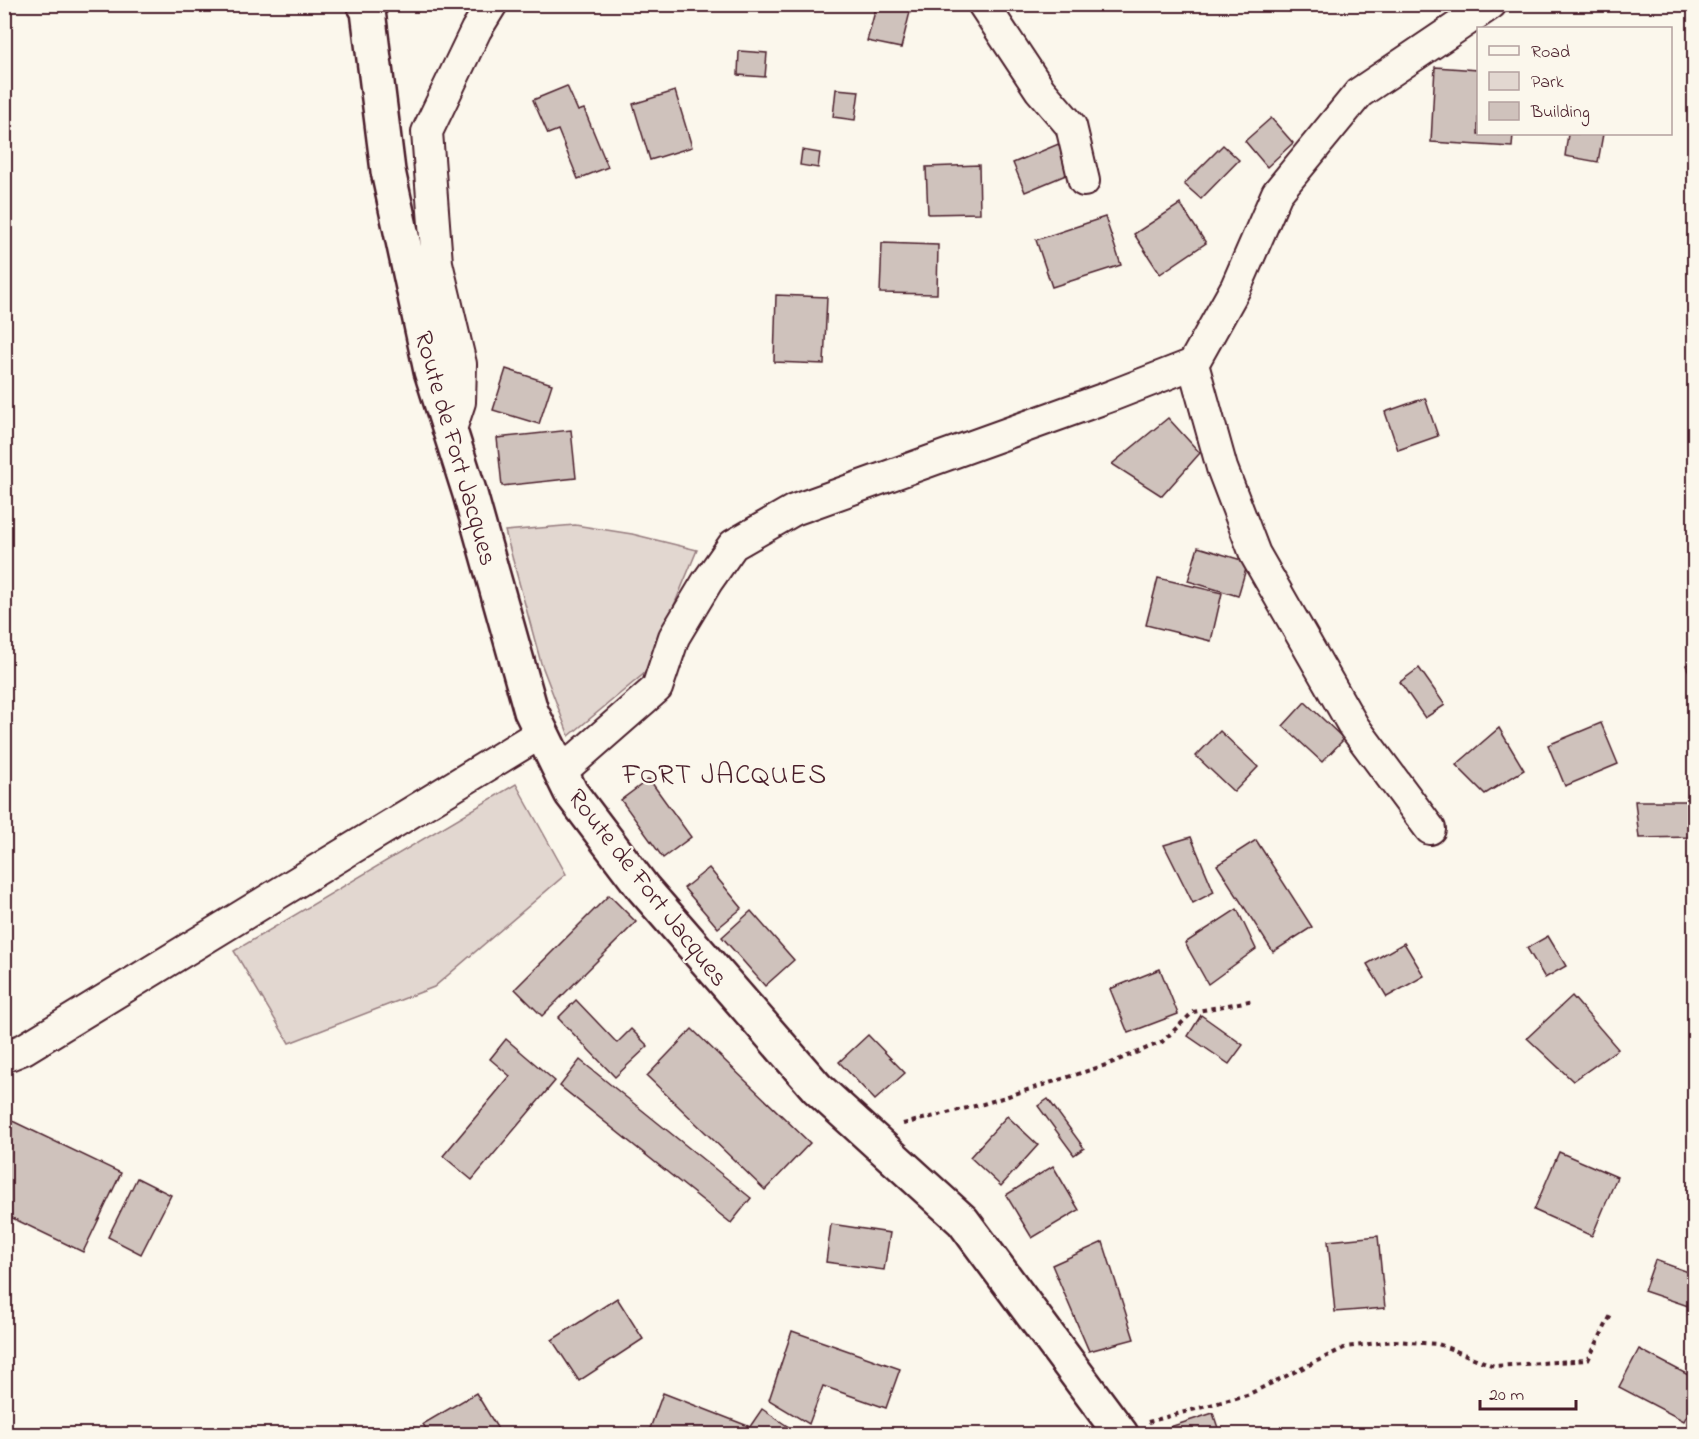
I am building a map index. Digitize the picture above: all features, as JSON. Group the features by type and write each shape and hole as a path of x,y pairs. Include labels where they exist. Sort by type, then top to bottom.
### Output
{"street":[{"name":"Route de Fort Jacques","path":"364,4 368,11 388,171 431,371 473,504 531,711 571,793 643,888 704,961 817,1088 963,1221 1119,1432"},
{"path":"450,432 459,402 461,364 437,263 427,132 476,30 492,4"},
{"path":"983,4 1040,90 1071,126 1084,181"},
{"path":"561,772 657,688 674,637 707,582 733,545 794,510 1111,396 1193,364 1236,287 1277,193 1359,93 1491,4"},
{"path":"1193,364 1222,468 1255,554 1354,727 1430,829"},
{"path":"4,1057 34,1043 541,733"}],"path":[{"path":"866,1133 982,1104 1106,1065 1162,1042 1193,1012 1254,1000"},
{"path":"1119,1432 1247,1395 1346,1347 1394,1341 1438,1344 1494,1366 1588,1360 1612,1313"}],"green space":[{"path":"575,525 632,534 697,550 670,615 652,667 569,736 541,663 505,531"},
{"path":"516,784 566,874 434,987 289,1043 234,951"}],"building":[{"path":"877,4 902,4 911,8 901,48 867,41"},
{"path":"739,51 767,53 765,77 738,75"},
{"path":"1435,67 1477,70 1477,135 1513,135 1512,147 1431,142"},
{"path":"567,86 578,111 584,109 608,167 578,179 558,130 548,134 533,100"},
{"path":"836,89 859,91 855,120 833,117"},
{"path":"675,91 692,147 650,160 633,104"},
{"path":"1271,118 1293,143 1267,167 1245,141"},
{"path":"1568,135 1603,135 1598,162 1565,156"},
{"path":"1061,143 1073,172 1025,192 1013,163"},
{"path":"1223,145 1239,160 1201,199 1184,184"},
{"path":"802,150 820,153 818,168 800,165"},
{"path":"979,165 980,213 928,214 926,167"},
{"path":"1180,204 1206,243 1160,274 1134,234"},
{"path":"1105,217 1121,265 1052,287 1036,240"},
{"path":"882,243 938,245 937,294 880,293"},
{"path":"776,295 827,297 824,364 774,362"},
{"path":"506,369 552,384 539,424 493,410"},
{"path":"1425,398 1438,436 1398,450 1385,412"},
{"path":"1168,418 1200,453 1162,496 1112,464"},
{"path":"571,430 576,478 502,486 497,438"},
{"path":"1198,547 1248,562 1238,596 1188,581"},
{"path":"1158,578 1222,593 1211,641 1146,625"},
{"path":"1694,661 1694,683 1686,665"},
{"path":"1419,668 1445,705 1425,718 1400,682"},
{"path":"1305,702 1344,739 1322,762 1283,726"},
{"path":"1601,723 1618,764 1565,786 1548,745"},
{"path":"1499,728 1524,770 1485,794 1456,765"},
{"path":"1220,731 1258,767 1234,792 1196,756"},
{"path":"649,779 691,837 663,858 621,800"},
{"path":"1635,801 1694,801 1694,837 1639,838"},
{"path":"1191,837 1214,892 1193,903 1164,845"},
{"path":"1256,840 1312,927 1273,952 1217,865"},
{"path":"709,868 742,908 718,928 684,888"},
{"path":"609,895 636,922 542,1016 515,989"},
{"path":"1237,909 1256,949 1208,984 1185,943"},
{"path":"751,911 794,960 765,986 722,937"},
{"path":"1548,936 1566,966 1545,978 1527,948"},
{"path":"1404,943 1424,976 1387,997 1367,964"},
{"path":"1160,969 1178,1014 1128,1033 1110,989"},
{"path":"1572,996 1618,1049 1573,1081 1527,1038"},
{"path":"576,1000 617,1043 631,1029 648,1046 615,1077 558,1018"},
{"path":"1201,1015 1243,1045 1229,1064 1188,1036"},
{"path":"692,1029 810,1143 765,1190 647,1076"},
{"path":"868,1035 905,1073 875,1100 839,1062"},
{"path":"506,1039 555,1081 472,1180 443,1156 510,1076 490,1059"},
{"path":"580,1060 751,1198 731,1223 560,1086"},
{"path":"1048,1099 1084,1148 1074,1155 1038,1106"},
{"path":"1007,1116 1038,1145 1001,1186 970,1157"},
{"path":"4,1117 121,1173 83,1252 4,1214"},
{"path":"1559,1152 1617,1177 1592,1236 1534,1210"},
{"path":"1053,1166 1079,1210 1032,1238 1006,1195"},
{"path":"137,1178 171,1195 141,1254 108,1237"},
{"path":"831,1224 890,1233 884,1270 826,1262"},
{"path":"1378,1236 1385,1308 1335,1312 1328,1241"},
{"path":"1103,1242 1134,1339 1089,1351 1052,1265"},
{"path":"1655,1260 1694,1274 1694,1308 1644,1291"},
{"path":"617,1298 643,1339 579,1381 552,1340"},
{"path":"792,1331 900,1369 886,1408 823,1386 809,1424 769,1400"},
{"path":"1639,1349 1694,1378 1694,1401 1684,1421 1619,1387"},
{"path":"476,1393 501,1434 429,1434 423,1424"},
{"path":"663,1393 748,1426 745,1434 648,1434"},
{"path":"762,1409 799,1434 752,1434 747,1431"},
{"path":"1213,1413 1220,1434 1173,1434 1170,1427"}],"district":[{"name":"FORT JACQUES","path":"725,773"}]}
